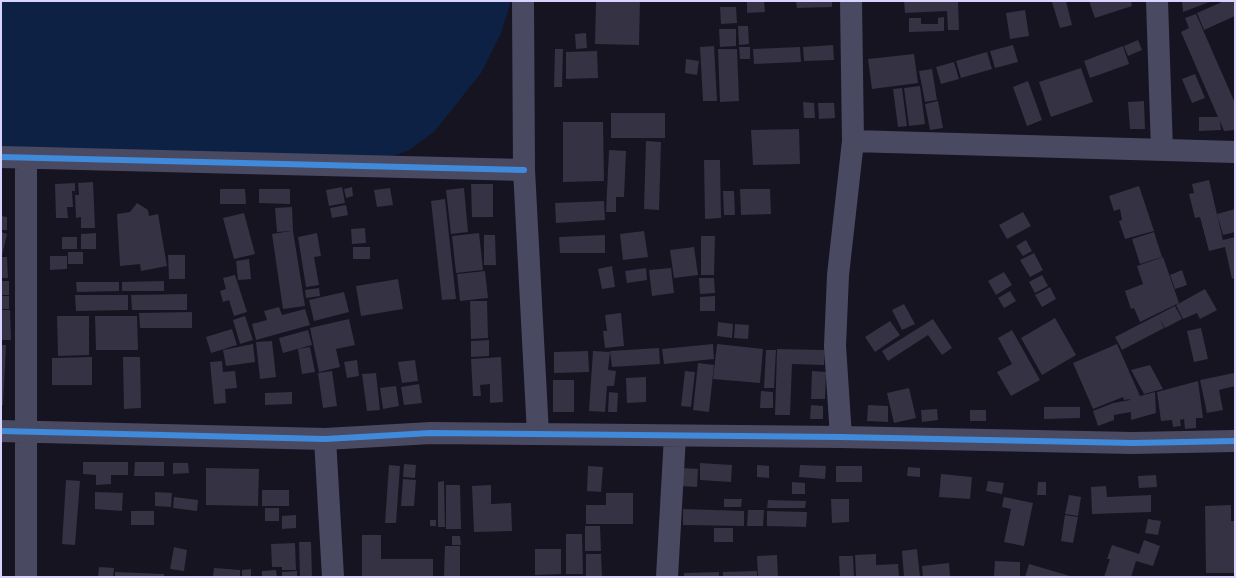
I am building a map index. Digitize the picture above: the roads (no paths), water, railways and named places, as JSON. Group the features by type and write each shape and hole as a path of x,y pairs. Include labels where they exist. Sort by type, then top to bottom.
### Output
{"street":[{"path":"523,1 524,170 538,434"},
{"path":"841,437 836,346 838,275 854,142 851,1"},
{"path":"1156,1 1162,150"},
{"path":"854,142 1235,152"},
{"path":"1,157 524,170"},
{"path":"26,158 26,577"},
{"path":"1,431 325,439 431,433 841,437 1133,443 1235,441"},
{"path":"667,577 675,436"},
{"path":"325,439 333,577"}],"water":[{"path":"1,1 511,1 501,33 481,73 434,132 409,150 379,161 1,150"}]}
